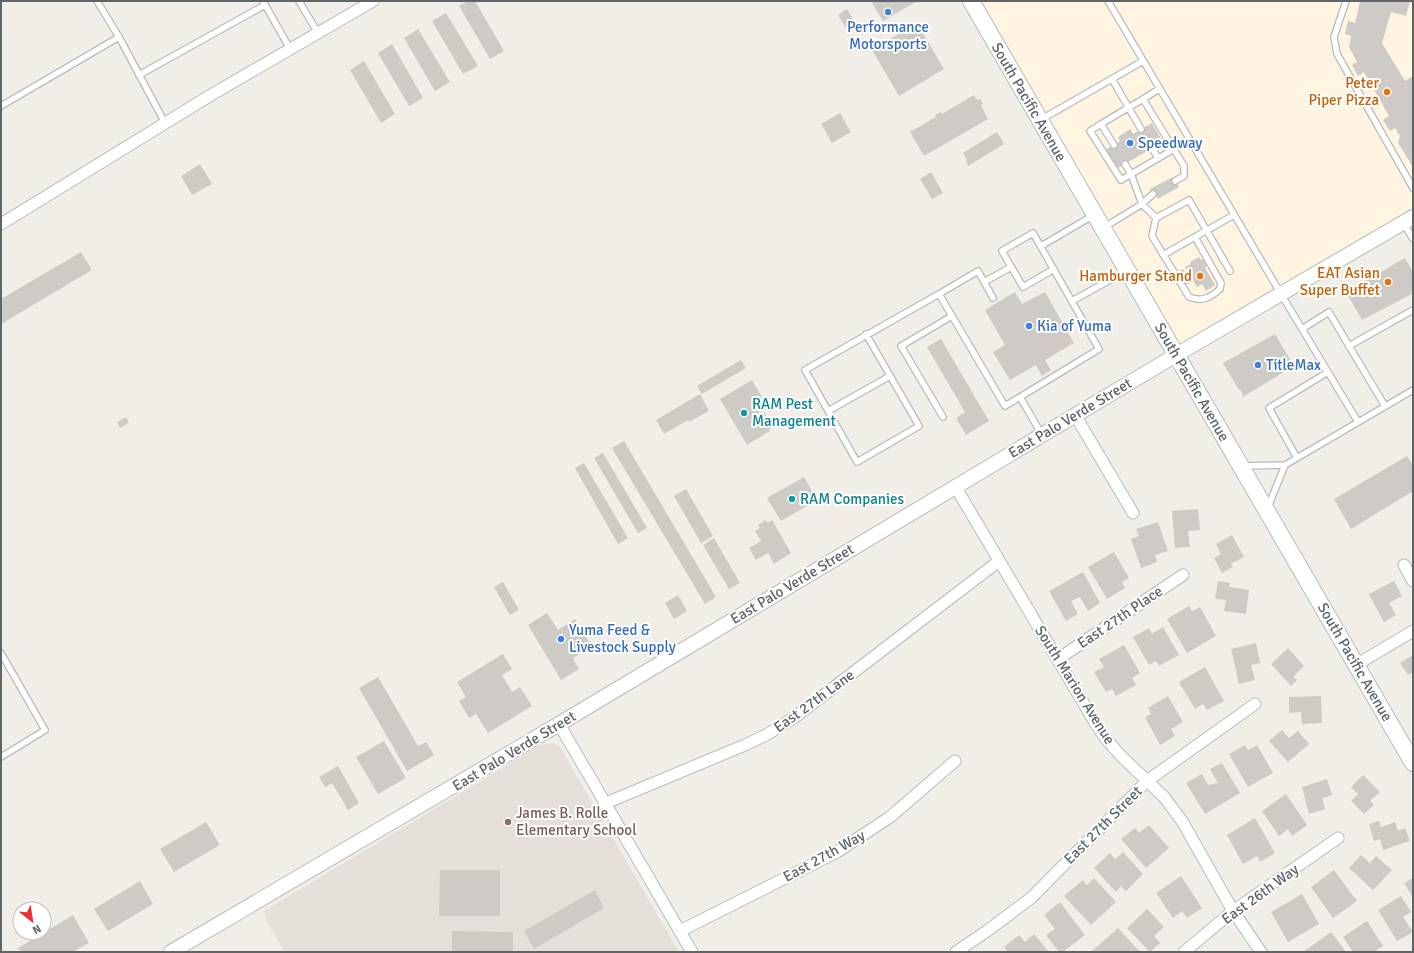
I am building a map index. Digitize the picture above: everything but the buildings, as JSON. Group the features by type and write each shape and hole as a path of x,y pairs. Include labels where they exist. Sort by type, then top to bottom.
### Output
{"main road":[{"name":"South Pacific Avenue","path":"971,1 1413,763"}],"street":[{"path":"1,224 165,123 373,1"},
{"name":"East Palo Verde Street","path":"171,952 559,724 1176,355 1408,220"},
{"path":"1075,415 1133,513"},
{"name":"South Marion Avenue","path":"955,486 1097,726 1107,740 1164,797 1182,821 1233,911 1261,952"},
{"name":"East 27th Lane","path":"606,803 766,735 795,717 999,561"},
{"path":"1404,565 1413,582"},
{"name":"East 27th Place","path":"1058,659 1183,575"},
{"path":"1356,665 1413,631"},
{"name":"East 27th Street","path":"956,952 1031,898 1147,781 1255,704"},
{"path":"559,724 692,952"},
{"name":"East 27th Way","path":"680,931 837,852 890,817 955,761"},
{"name":"East 26th Way","path":"1184,952 1233,911 1338,838"}],"lane":[{"path":"97,1 119,37 165,123"},
{"path":"299,1 318,33"},
{"path":"1108,1 1142,61 1358,422"},
{"path":"1346,1 1334,37 1337,54 1413,188"},
{"path":"139,75 264,3 290,49"},
{"path":"1,106 119,37"},
{"path":"1040,120 1142,61"},
{"path":"1112,79 1141,129"},
{"path":"1159,89 1090,131 1121,180 1174,149"},
{"path":"1143,99 1184,166 1184,176 1175,181"},
{"path":"1101,124 1114,145"},
{"path":"1152,148 1158,158"},
{"path":"1125,164 1131,174 1142,204 1156,218"},
{"path":"1041,246 1142,204 1153,194"},
{"path":"1195,237 1221,283 1220,289 1215,294 1204,300 1196,300 1189,297 1152,236 1156,218 1188,200 1230,271"},
{"path":"1163,255 1234,215"},
{"path":"1408,220 1413,239"},
{"path":"939,294 1005,406 1099,349 1054,269 1041,246 1033,233 1002,251 1023,287 1054,269"},
{"path":"984,282 1011,267"},
{"path":"1072,301 1127,270"},
{"path":"866,334 919,426 857,462 805,370 866,334 978,271 993,298"},
{"path":"1349,346 1413,310"},
{"path":"1302,329 1329,312 1385,406"},
{"path":"943,417 901,346 952,316"},
{"path":"1297,458 1269,408 1328,372"},
{"path":"828,411 890,376"},
{"path":"1241,466 1285,465 1413,390"},
{"path":"1020,397 1042,435"},
{"path":"1267,510 1285,465"},
{"path":"1,653 45,730 1,758"}],"shaded area":[{"path":"971,1 1413,1 1413,217 1176,355"},
{"name":"James B. Rolle Elementary School","path":"552,743 560,747 679,952 285,952 267,922 264,911 541,745"}],"place":[{"name":"Performance Motorsports","path":"888,12"},
{"name":"Peter Piper Pizza","path":"1387,92"},
{"name":"Speedway","path":"1130,143"},
{"name":"Hamburger Stand","path":"1200,276"},
{"name":"EAT Asian Super Buffet","path":"1388,282"},
{"name":"Kia of Yuma","path":"1029,326"},
{"name":"TitleMax","path":"1258,365"},
{"name":"RAM Pest Management","path":"744,413"},
{"name":"RAM Companies","path":"792,499"},
{"name":"Yuma Feed & Livestock Supply","path":"561,639"},
{"name":"James B. Rolle Elementary School","path":"508,822"}]}
